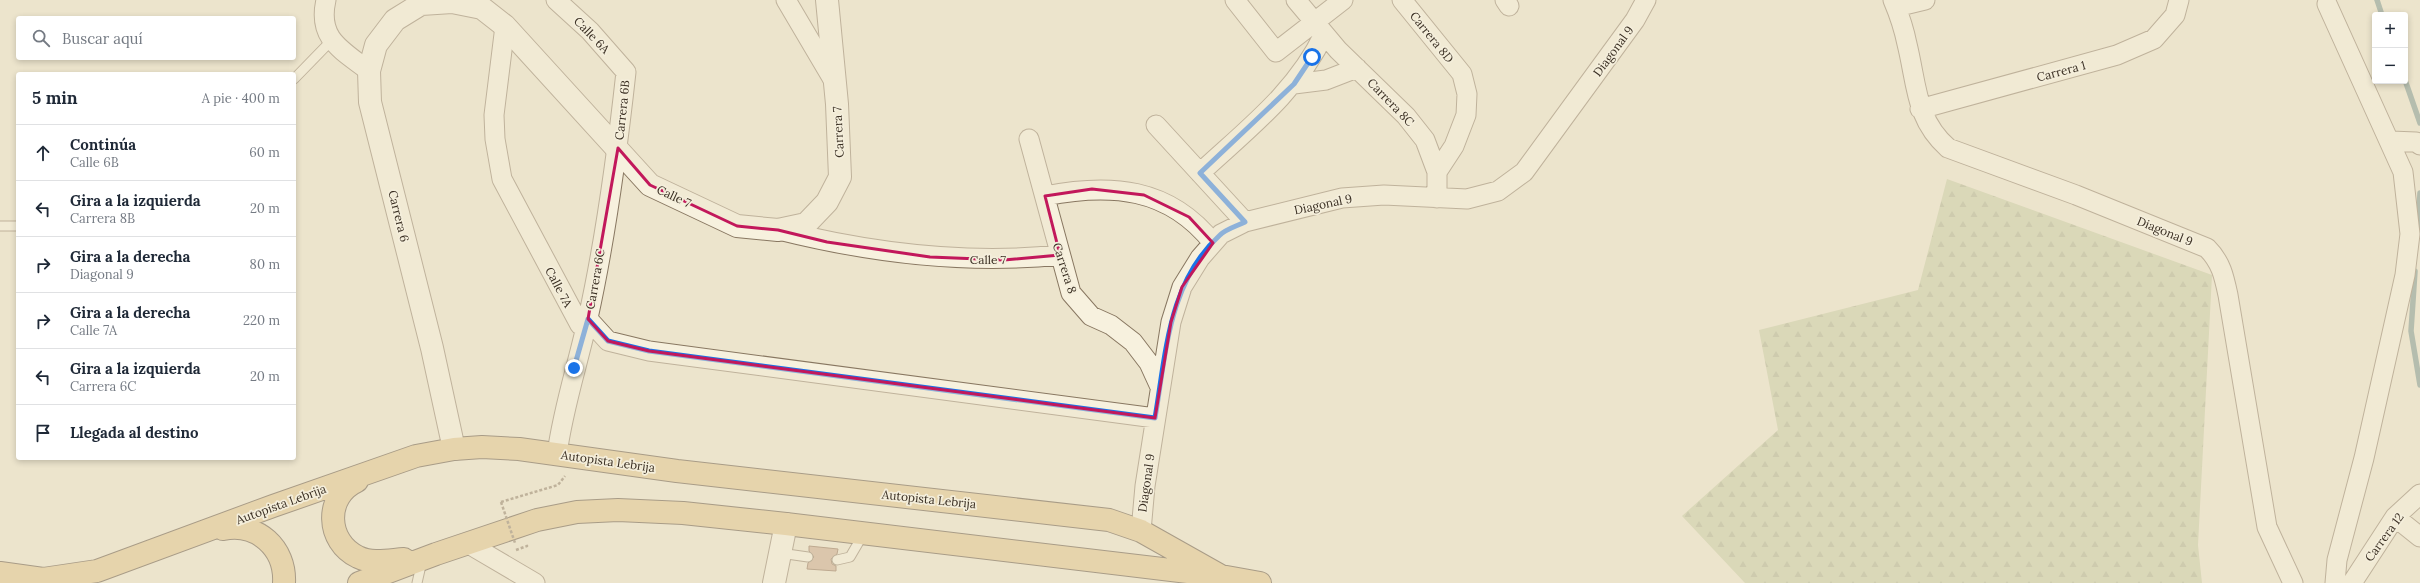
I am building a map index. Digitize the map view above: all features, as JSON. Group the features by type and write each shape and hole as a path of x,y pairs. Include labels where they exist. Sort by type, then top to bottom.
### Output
{"highway":[{"name":"Autopista Lebrija","path":"0,573 43,579 97,571 416,456 454,449 482,447 557,454 1109,520 1141,531 1231,579"},
{"path":"377,469 352,483 337,500 333,511 332,522 341,544 349,552 370,561 429,557"},
{"name":"Autopista Lebrija","path":"359,583 467,543 537,520 577,512 618,510 683,513 786,524 1260,583"},
{"path":"189,538 234,527 252,530 268,540 279,554 284,572 284,583"}],"street":[{"path":"326,0 326,32 331,41 369,71"},
{"name":"Calle 6A","path":"556,0 590,31 626,72"},
{"path":"786,0 835,84"},
{"name":"Carrera 7","path":"778,230 806,224 827,202 840,177 835,84 828,0"},
{"path":"1235,0 1276,52 1319,28 1343,0"},
{"path":"1296,0 1319,28"},
{"name":"Carrera 8D","path":"1402,0 1462,74 1467,94 1466,115 1454,146 1436,172"},
{"name":"Diagonal 9","path":"1141,531 1145,486 1171,322 1182,287 1200,258 1221,234 1245,222 1342,198 1384,195 1467,198 1498,191 1524,172 1635,20 1646,0"},
{"path":"1895,4 1925,0"},
{"name":"Carrera 1","path":"1920,109 2117,55 2154,39 2175,15 2180,0"},
{"name":"Calle 7","path":"369,71 376,45 395,20 421,4 452,2 482,8 505,26 618,148 650,185 737,226 778,230 827,242 930,257 1004,260 1060,255"},
{"name":"Diagonal 9","path":"1895,4 1908,44 1920,109 1935,137 1948,148 2076,195 2207,248 2217,258 2223,271 2228,295 2267,527 2293,582"},
{"path":"2327,4 2391,141 2403,172 2410,234 2364,458 2338,560 2335,583"},
{"name":"Calle 7A","path":"505,26 494,115 495,139 502,179 580,325 588,319"},
{"path":"1200,173 1294,84 1312,57 1319,28"},
{"name":"Carrera 8C","path":"1319,28 1406,116 1425,140 1436,172 1437,198"},
{"path":"1294,84 1326,80 1357,68"},
{"name":"Carrera 6","path":"369,71 370,102 432,348 454,449"},
{"name":"Carrera 6B","path":"618,148 626,72"},
{"path":"1156,125 1245,222"},
{"name":"Carrera 8","path":"1029,139 1068,284 1076,301 1091,316 1111,325 1132,342 1149,363 1160,387"},
{"path":"2391,141 2416,142 2420,144"},
{"name":"Carrera 6C","path":"557,454 562,417 588,319 618,148"},
{"path":"1044,196 1092,189 1144,195 1175,207 1189,217 1213,243"},
{"path":"588,319 608,341 649,351 1155,418"},
{"name":"Carrera 12","path":"2357,581 2395,517 2420,494"},
{"path":"2395,517 2420,537"},
{"path":"774,583 786,524"},
{"path":"467,543 535,583"}],"lane":[{"path":"296,77 331,41"},
{"path":"0,226 16,226"},
{"path":"837,560 850,557 864,533"},
{"path":"780,553 808,557"},
{"path":"417,583 429,557"}],"path":[{"path":"515,542 501,502 558,486 581,458"}],"highlighted area":[{"path":"618,148 650,185 737,226 778,230 827,242 930,257 1004,260 1060,255 1045,196 1092,189 1144,195 1189,217 1213,243 1182,287 1171,322 1155,418 649,351 608,341 588,319"}],"green space":[{"path":"1947,179 2212,275 2198,545 2202,583 1745,583 1682,516 1778,430 1759,330 1918,290"}],"building":[{"path":"809,546 838,549 837,554 831,559 832,564 836,566 836,571 807,569 808,563 814,557 809,551"}],"waterway":[{"path":"2377,0 2381,12"},
{"path":"2406,84 2420,123"},
{"path":"2418,229 2420,193"},
{"path":"2415,271 2411,331 2420,385"}],"route":[{"path":"574,368 588,319 608,341 649,351 1155,418 1171,322 1182,287 1200,258 1221,234 1245,222 1200,173 1294,84 1312,57"}]}
